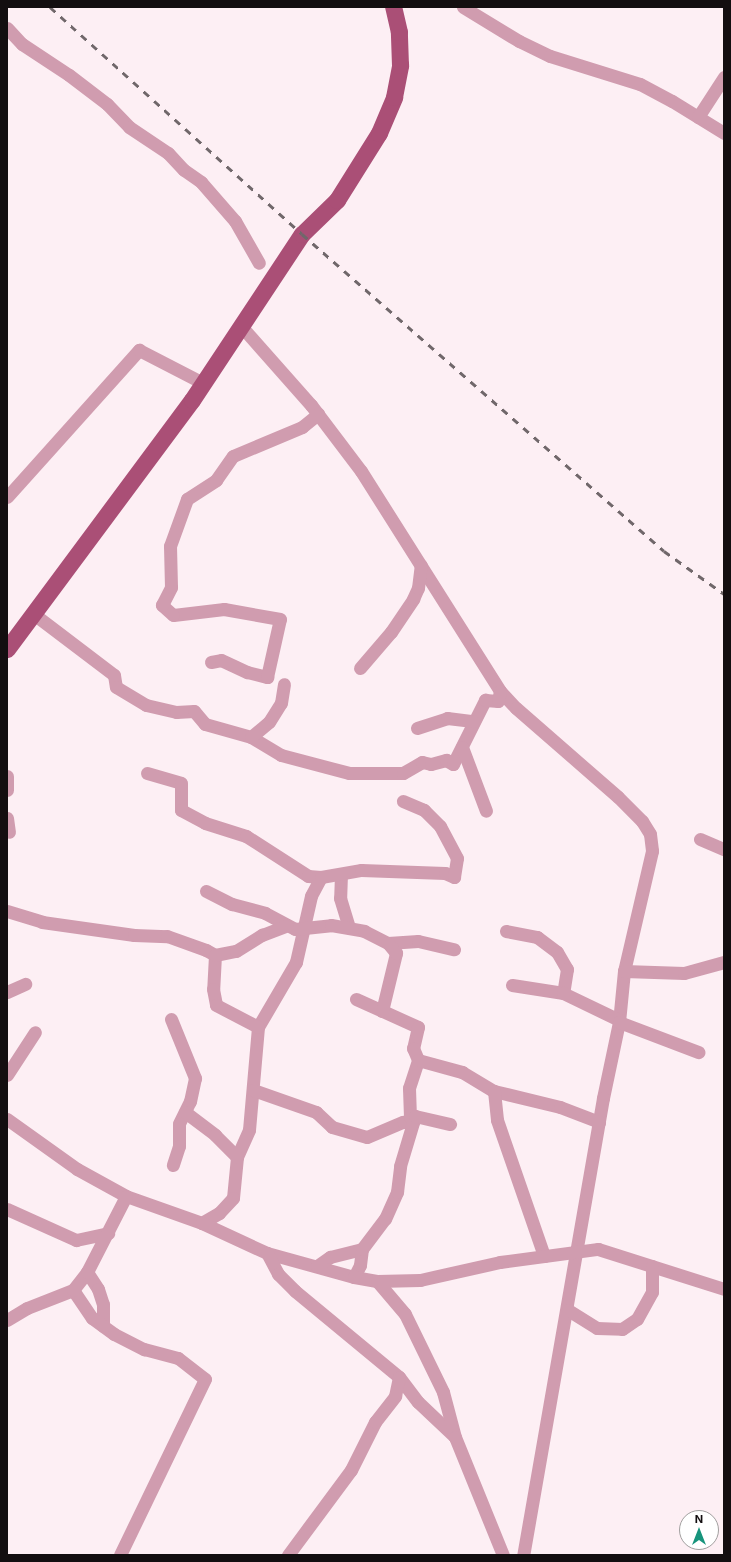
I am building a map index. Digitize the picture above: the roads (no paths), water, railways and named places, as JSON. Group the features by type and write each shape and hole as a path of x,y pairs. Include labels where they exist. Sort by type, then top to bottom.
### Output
{"main road":[{"path":"7,649 35,615 62,574 203,383 302,234 337,200 379,133 394,97 400,65 399,32 394,7"}],"street":[{"path":"463,7 519,41 550,56 640,84 724,133"},
{"path":"7,28 22,44 69,75 107,104 129,127 168,153 184,170 201,182 235,221 259,263"},
{"path":"698,117 724,77"},
{"path":"241,326 318,414 361,471 500,690 516,708 618,797 642,821 650,834 652,851 624,971 619,1021 599,1122 568,1310 523,1555"},
{"path":"7,497 138,350 203,383"},
{"path":"211,662 221,660 247,672 266,677 280,619 224,609 174,615 162,605 170,587 170,546 187,499 216,480 233,456 302,427 318,414"},
{"path":"360,668 391,632 412,599 418,588 421,565"},
{"path":"35,615 114,674 116,687 132,698 160,710 194,711 205,724 251,737 281,755 349,773 403,773 422,762 431,764 446,760 453,764 473,721 485,700 498,700 500,690"},
{"path":"251,737 269,722 277,710 281,703 284,684"},
{"path":"417,728 447,718 473,721"},
{"path":"462,747 486,811"},
{"path":"147,773 181,783 181,810 204,823 246,836 308,876 321,877 361,870 445,873 454,877 457,858 440,826 424,810 403,801"},
{"path":"7,776 7,790"},
{"path":"7,818 9,832"},
{"path":"700,839 724,849"},
{"path":"341,874 340,898 349,928"},
{"path":"202,1223 219,1213 233,1198 237,1157 249,1130 258,1026 296,962 306,926 311,896 321,877"},
{"path":"206,891 232,904 265,913 286,926 295,929 306,926 331,925 364,931 388,943 396,953 382,1011"},
{"path":"7,911 42,922 138,936 167,936 215,955 236,951 262,935 286,926"},
{"path":"506,931 537,937 557,952 567,969 563,993"},
{"path":"388,943 418,941 454,949"},
{"path":"215,955 213,989 216,1005 258,1026"},
{"path":"624,971 684,973 724,962"},
{"path":"7,992 25,984"},
{"path":"512,985 563,993 619,1021 698,1052"},
{"path":"356,999 418,1027 412,1048 418,1060 409,1088 410,1117 414,1119"},
{"path":"171,1019 195,1078 190,1101 179,1124 179,1146 173,1165"},
{"path":"7,1075 35,1032"},
{"path":"418,1060 462,1072 494,1091 560,1107 599,1122"},
{"path":"253,1090 316,1112 332,1127 367,1137 414,1119 450,1124"},
{"path":"494,1091 497,1120 544,1256"},
{"path":"185,1112 215,1135 237,1157"},
{"path":"7,1119 77,1169 126,1196 202,1223 267,1253 354,1277 377,1280 420,1280 500,1262 605,1250 724,1289"},
{"path":"354,1277 360,1265 362,1249 385,1219 397,1192 400,1166 414,1119"},
{"path":"73,1290 87,1272 126,1196"},
{"path":"7,1209 76,1240 108,1233"},
{"path":"317,1266 330,1258 362,1249"},
{"path":"267,1253 278,1274 295,1291 399,1377 418,1402 456,1438"},
{"path":"568,1310 597,1328 622,1329 637,1319 652,1292 652,1266"},
{"path":"87,1272 98,1289 103,1304 103,1326"},
{"path":"377,1280 405,1314 422,1346 443,1392 456,1438 503,1555"},
{"path":"7,1320 27,1308 73,1290 98,1289"},
{"path":"73,1290 92,1318 103,1326 144,1349 178,1358 206,1379 120,1555"},
{"path":"288,1555 351,1470 375,1422 395,1396 399,1377"}],"railway":[{"path":"50,7 302,234 664,551 724,594"}]}
